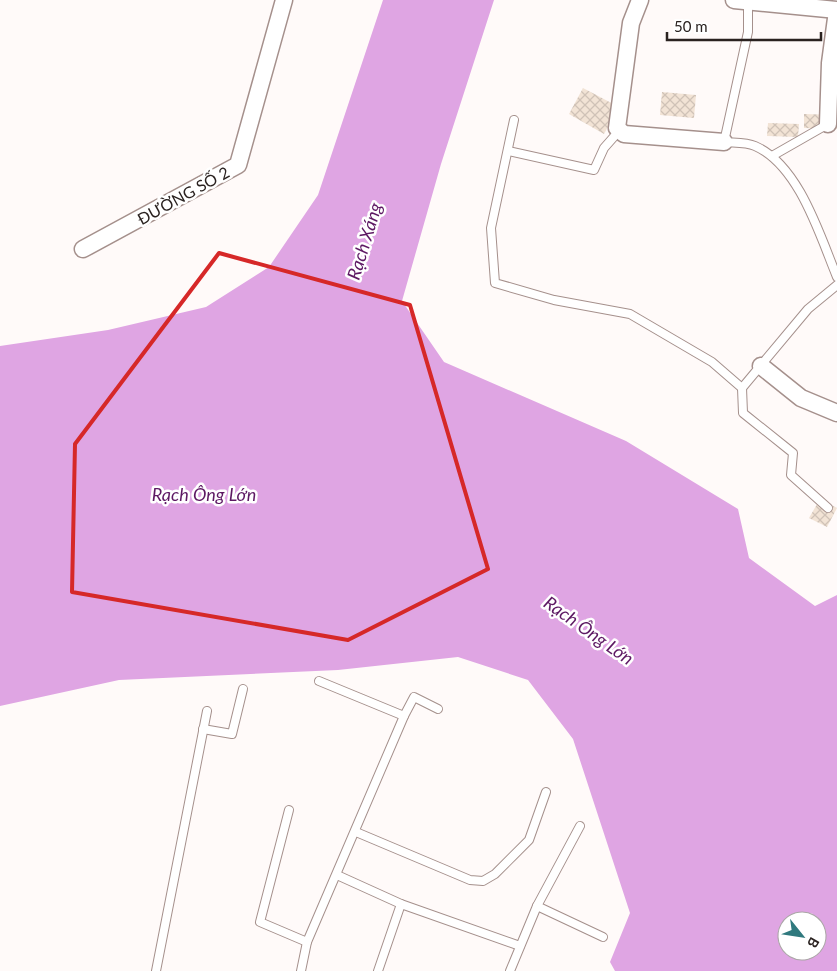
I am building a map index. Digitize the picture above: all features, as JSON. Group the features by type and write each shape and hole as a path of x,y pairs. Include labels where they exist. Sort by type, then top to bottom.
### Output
{"street":[{"name":"ĐƯỜNG SỐ 2","path":"83,249 238,165 284,0"},
{"path":"640,0 631,23 617,128 624,134 724,142"},
{"path":"743,1 837,11 830,63 828,124"},
{"path":"761,366 801,398 837,413"}],"lane":[{"path":"743,1 748,32 724,142 753,145 772,156 804,197 837,277"},
{"path":"514,120 491,228 495,283 554,300 630,314 712,362 742,388 744,413 793,453 791,475 828,508"},
{"path":"772,156 828,124"},
{"path":"508,151 594,170 604,148 619,131"},
{"path":"742,388 808,308 837,285"},
{"path":"319,681 404,716"},
{"path":"203,729 232,734 243,689"},
{"path":"301,971 307,942 356,832 404,716 414,698 438,709"},
{"path":"156,971 207,711"},
{"path":"356,832 470,880 483,881 495,874 529,840 546,792"},
{"path":"289,810 260,922 307,942"},
{"path":"510,971 537,906 580,826"},
{"path":"337,875 401,904 520,946"},
{"path":"378,971 401,904"},
{"path":"537,906 603,938"}],"highlighted area":[{"path":"219,253 410,305 488,569 348,640 72,592 75,444"}],"water":[{"name":"Rạch Ông Lớn","path":"383,0 494,0 441,164 402,301 444,362 626,441 738,509 749,558 815,606 837,595 837,971 615,971 610,962 630,913 573,739 528,680 458,657 338,670 119,680 0,706 0,346 108,330 206,307 269,267 318,195"}],"building":[{"path":"583,88 619,107 604,134 569,114"},
{"path":"662,92 696,95 694,118 660,115"},
{"path":"804,114 837,115 837,129 804,128"},
{"path":"768,123 799,124 798,137 767,136"},
{"path":"820,499 837,508 827,527 809,518"}],"water label":[{"name":"Rạch Xáng","path":"364,241"}]}
